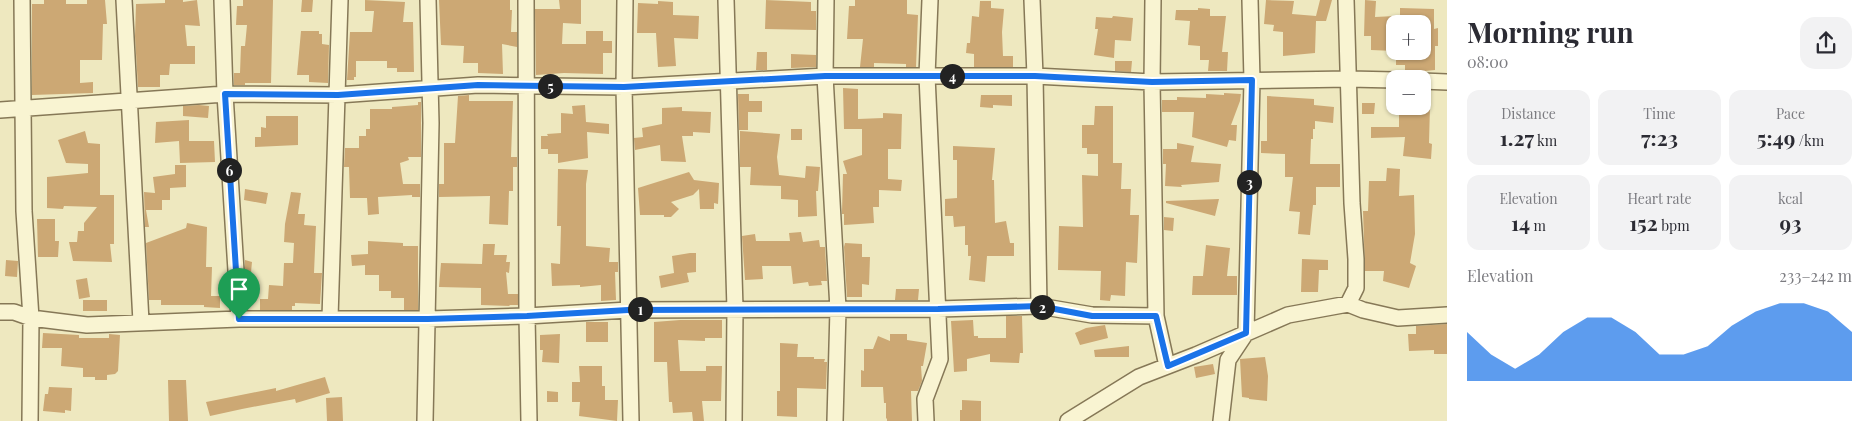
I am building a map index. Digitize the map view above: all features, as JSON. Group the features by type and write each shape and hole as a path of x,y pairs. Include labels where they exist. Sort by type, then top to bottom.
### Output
{"street":[{"path":"22,0 24,211 31,318 30,421"},
{"path":"124,0 141,322"},
{"path":"222,0 225,94 239,319"},
{"path":"330,318 340,0"},
{"path":"426,421 431,123 428,0"},
{"path":"526,0 525,86 529,421"},
{"path":"625,0 624,87 631,421"},
{"path":"726,0 735,309 734,421"},
{"path":"826,0 825,76 838,309 836,421"},
{"path":"926,421 925,399 940,359 927,76 930,0"},
{"path":"1032,0 1039,306"},
{"path":"1153,0 1152,82 1156,316 1168,366"},
{"path":"1221,421 1228,360 1246,333 1252,80 1250,0"},
{"path":"1346,0 1356,288 1348,304"},
{"path":"0,110 225,94 338,95 478,85 624,87 825,76 1035,76 1152,82 1386,80"},
{"path":"1431,81 1447,82"},
{"path":"1068,421 1139,377 1288,315 1348,304 1363,310 1398,318 1447,315"},
{"path":"0,312 14,312 31,318 87,325 239,319 428,319 628,310 938,309 1039,306 1092,316 1156,316"}],"building":[{"path":"44,0 66,0 66,4 87,4 87,0 105,0 107,24 103,24 102,60 80,60 80,83 93,82 93,93 32,95 32,4 44,4"},
{"path":"165,0 183,0 183,2 197,0 200,26 185,25 187,46 195,46 195,64 170,64 169,75 160,75 160,87 138,87 135,36 136,4 165,3"},
{"path":"243,0 273,0 271,83 234,85 234,73 240,73 241,46 245,46 247,25 236,25 237,6 243,6"},
{"path":"302,0 313,0 312,12 301,12"},
{"path":"365,0 405,2 403,22 413,22 414,72 397,72 397,68 387,68 387,61 356,61 356,77 354,77 354,80 347,80 350,32 372,32 374,11 365,11"},
{"path":"439,0 510,0 510,10 512,10 511,32 517,32 517,47 502,44 503,74 478,73 478,63 463,63 464,46 441,45"},
{"path":"559,0 581,0 581,24 563,23 562,44 586,44 586,31 603,31 603,41 612,41 612,53 603,53 603,74 564,73 536,75 535,9 560,9"},
{"path":"766,0 811,2 811,11 816,11 816,30 765,29"},
{"path":"855,0 907,0 907,14 918,15 916,67 906,67 906,64 874,63 874,67 860,67 863,39 847,39 849,6 855,6"},
{"path":"1266,0 1294,1 1292,14 1316,16 1320,0 1332,0 1326,21 1316,21 1315,53 1283,56 1283,32 1273,31 1274,25 1264,24"},
{"path":"1365,0 1376,1 1375,17 1386,16 1386,51 1371,50 1371,36 1364,36"},
{"path":"658,1 673,2 673,15 699,16 698,39 674,38 676,66 658,67 656,33 637,33 638,3 658,4"},
{"path":"980,1 991,1 991,8 1004,9 1002,32 1003,56 1013,56 1013,67 974,67 974,54 966,53 967,43 970,43 972,16 979,17"},
{"path":"1198,8 1210,9 1210,16 1226,16 1222,52 1228,52 1227,71 1208,71 1209,60 1200,60 1200,46 1188,45 1190,21 1175,20 1176,10 1198,10"},
{"path":"1400,8 1434,9 1434,29 1438,28 1438,46 1435,46 1435,70 1405,70 1405,65 1396,65 1396,60 1431,60 1431,15 1400,15"},
{"path":"1113,16 1133,18 1131,41 1115,40 1114,58 1094,55 1098,29 1095,29 1096,17 1112,18"},
{"path":"301,31 319,31 319,34 322,34 322,44 329,45 328,83 309,82 309,75 297,75"},
{"path":"757,52 767,52 767,70 756,70"},
{"path":"791,54 816,55 816,67 791,68"},
{"path":"1115,61 1132,61 1131,72 1115,71"},
{"path":"843,88 858,89 858,119 883,118 883,113 902,114 901,149 888,149 888,179 902,180 901,191 879,190 879,207 873,207 874,223 844,225 844,214 842,214 843,174 847,174 843,161 862,155 862,129 844,129"},
{"path":"1224,93 1241,94 1231,125 1237,125 1236,141 1229,140 1227,147 1192,137 1194,112 1162,112 1162,100 1177,100 1177,97 1206,98 1206,94 1224,95"},
{"path":"738,94 749,94 749,101 762,101 762,112 748,112 748,130 739,130"},
{"path":"469,95 469,101 513,101 511,157 517,157 517,167 513,167 513,191 509,191 508,225 489,224 490,196 439,197 439,184 444,184 444,143 455,143 458,96"},
{"path":"981,95 1012,95 1012,106 993,105 993,108 980,107"},
{"path":"1267,96 1314,99 1314,105 1334,107 1333,123 1315,121 1313,139 1311,139 1310,164 1340,164 1340,187 1316,187 1316,205 1313,205 1310,235 1298,234 1300,212 1289,211 1293,177 1285,177 1285,154 1261,153 1261,141 1267,141"},
{"path":"418,102 421,102 421,157 408,157 409,160 400,163 403,184 420,184 420,197 412,197 412,195 378,197 379,214 368,215 367,198 350,198 349,167 344,167 345,148 359,148 359,136 366,136 366,129 370,129 370,109 392,109 392,107 418,105"},
{"path":"1362,103 1375,103 1374,114 1362,114"},
{"path":"585,105 586,122 609,124 609,134 587,132 588,158 558,163 558,154 548,154 548,149 541,149 541,136 561,133 561,113 573,114 572,106"},
{"path":"183,106 209,106 208,118 183,116"},
{"path":"1095,106 1113,106 1113,163 1122,163 1121,189 1131,189 1130,215 1139,215 1137,263 1126,262 1125,296 1111,295 1110,301 1100,300 1101,271 1058,270 1059,226 1083,227 1082,175 1098,176 1098,154 1087,154 1087,148 1082,148 1082,125 1094,125"},
{"path":"682,107 682,111 711,112 710,133 693,132 693,136 682,136 686,162 661,161 660,145 635,150 634,138 643,137 642,128 662,124 662,108"},
{"path":"1399,115 1430,115 1429,143 1432,144 1431,159 1403,156 1405,137 1371,138 1371,127 1399,127"},
{"path":"266,116 298,116 298,145 255,147 255,137 261,137 261,127 266,128"},
{"path":"189,120 189,141 214,141 215,162 180,163 179,141 155,143 156,122"},
{"path":"791,129 802,129 802,140 791,140"},
{"path":"85,131 88,143 100,144 100,195 114,195 114,244 110,244 112,262 73,261 69,242 77,242 78,231 84,231 84,223 97,207 64,206 63,209 47,208 47,177 88,173 88,164 66,163 58,140"},
{"path":"740,131 780,134 777,157 779,175 805,178 806,166 820,167 818,191 816,191 817,216 798,217 798,200 781,199 781,186 750,185 751,167 740,167"},
{"path":"1177,143 1194,146 1191,162 1221,164 1219,182 1181,185 1182,187 1165,186 1166,164 1163,164 1163,149 1177,149"},
{"path":"953,146 995,148 992,180 994,180 995,223 1006,221 1010,243 1014,243 1014,256 987,256 985,282 969,280 971,256 968,256 968,245 965,245 965,226 954,227 953,216 945,216 945,199 957,198 957,160 953,160"},
{"path":"175,165 186,165 186,187 170,188 170,200 162,200 162,210 146,210 149,227 145,227 144,192 155,193 153,177 175,174"},
{"path":"1387,168 1400,169 1399,196 1414,195 1415,234 1410,263 1416,266 1409,288 1383,281 1384,271 1365,271 1363,211 1368,211 1369,181 1386,181"},
{"path":"558,169 588,170 586,184 586,246 610,248 609,262 618,262 618,272 615,272 616,300 601,301 601,285 580,287 580,285 552,286 551,263 560,264 561,226 557,226"},
{"path":"689,172 694,180 719,183 718,204 714,203 714,209 700,209 699,189 693,195 671,202 679,209 671,217 664,217 664,215 640,215 638,188"},
{"path":"245,189 268,193 266,204 244,200"},
{"path":"291,192 301,193 298,214 305,214 304,225 316,226 314,273 322,273 320,304 295,303 295,306 292,306 292,310 260,310 260,299 268,299 269,285 283,286 284,263 293,263 294,243 284,242 285,224"},
{"path":"1219,199 1215,216 1166,203 1166,201"},
{"path":"1164,217 1174,218 1173,231 1164,230"},
{"path":"37,219 55,219 55,241 59,241 58,257 38,257"},
{"path":"187,223 207,227 206,267 212,267 211,296 220,296 220,308 204,307 204,305 161,305 161,300 149,300 146,243 186,228"},
{"path":"801,232 803,242 819,240 820,247 825,247 827,281 821,281 822,285 809,286 808,282 793,284 791,266 762,266 763,279 745,280 742,236 755,234 756,241 790,241 789,233"},
{"path":"368,241 418,246 418,310 404,310 404,298 391,298 391,291 379,291 379,275 365,275 365,265 352,266 351,255 368,254"},
{"path":"845,243 862,244 862,257 870,257 869,285 862,284 862,297 847,297"},
{"path":"483,244 495,244 494,255 507,255 506,262 510,262 509,273 506,272 508,294 518,294 518,305 481,305 481,288 439,287 441,263 482,264"},
{"path":"1206,245 1230,248 1227,276 1237,276 1237,295 1192,295 1193,276 1203,276"},
{"path":"696,253 696,272 687,273 689,282 661,288 659,276 674,273 672,256"},
{"path":"1302,259 1328,260 1328,270 1319,270 1318,292 1301,292"},
{"path":"6,260 18,261 17,277 5,276"},
{"path":"245,260 252,262 251,272 245,271"},
{"path":"87,278 90,297 79,299 76,280"},
{"path":"896,289 919,289 918,300 895,300"},
{"path":"83,300 107,300 107,311 83,311"},
{"path":"1006,316 1022,316 1023,353 1020,353 1019,363 990,362 990,354 967,359 967,371 954,372 951,321 973,320 974,336 978,336 978,338 1006,338"},
{"path":"722,320 722,338 705,338 705,341 678,340 680,371 706,371 706,366 722,366 721,401 702,401 704,421 693,421 692,412 673,413 672,402 669,402 667,362 654,362 654,322"},
{"path":"586,322 608,322 608,342 586,342"},
{"path":"1447,324 1447,354 1434,354 1434,350 1409,351 1408,334 1416,334 1416,326"},
{"path":"1105,325 1108,338 1080,345 1075,333 1086,328"},
{"path":"43,333 79,335 79,338 109,338 109,334 120,335 118,371 115,374 107,375 107,380 95,380 95,377 83,377 83,368 61,366 62,348 42,348"},
{"path":"560,334 559,363 542,362 543,350 540,350 540,335"},
{"path":"890,334 907,334 907,340 927,343 923,366 921,366 922,381 918,391 911,391 912,421 887,421 883,387 861,387 861,370 864,371 864,349 873,349 878,336 890,341"},
{"path":"780,343 798,344 797,357 814,357 814,359 825,359 824,362 827,362 826,389 797,388 797,417 777,416 777,391 780,391"},
{"path":"1129,346 1129,357 1095,357 1094,350"},
{"path":"1265,357 1268,376 1267,401 1242,397 1240,359"},
{"path":"1213,364 1215,374 1196,378 1194,367"},
{"path":"579,366 602,366 602,386 605,386 605,400 618,400 617,421 579,416 580,402 572,402 572,382 580,382"},
{"path":"325,377 330,393 296,403 295,399 210,416 206,402 276,388 276,391"},
{"path":"168,380 186,380 188,421 169,421"},
{"path":"49,387 72,388 71,411 65,410 65,413 43,411 45,394 48,394"},
{"path":"547,391 558,392 558,402 547,402"},
{"path":"342,397 343,421 327,421 326,398"},
{"path":"962,400 981,401 981,421 960,421"}],"route":[{"path":"825,76 1035,76 1152,82 1252,80 1246,333 1168,366 1156,316 1092,316 1039,306 938,309 628,310 428,319 239,319 225,94 338,95 478,85 624,87 825,76"}]}
